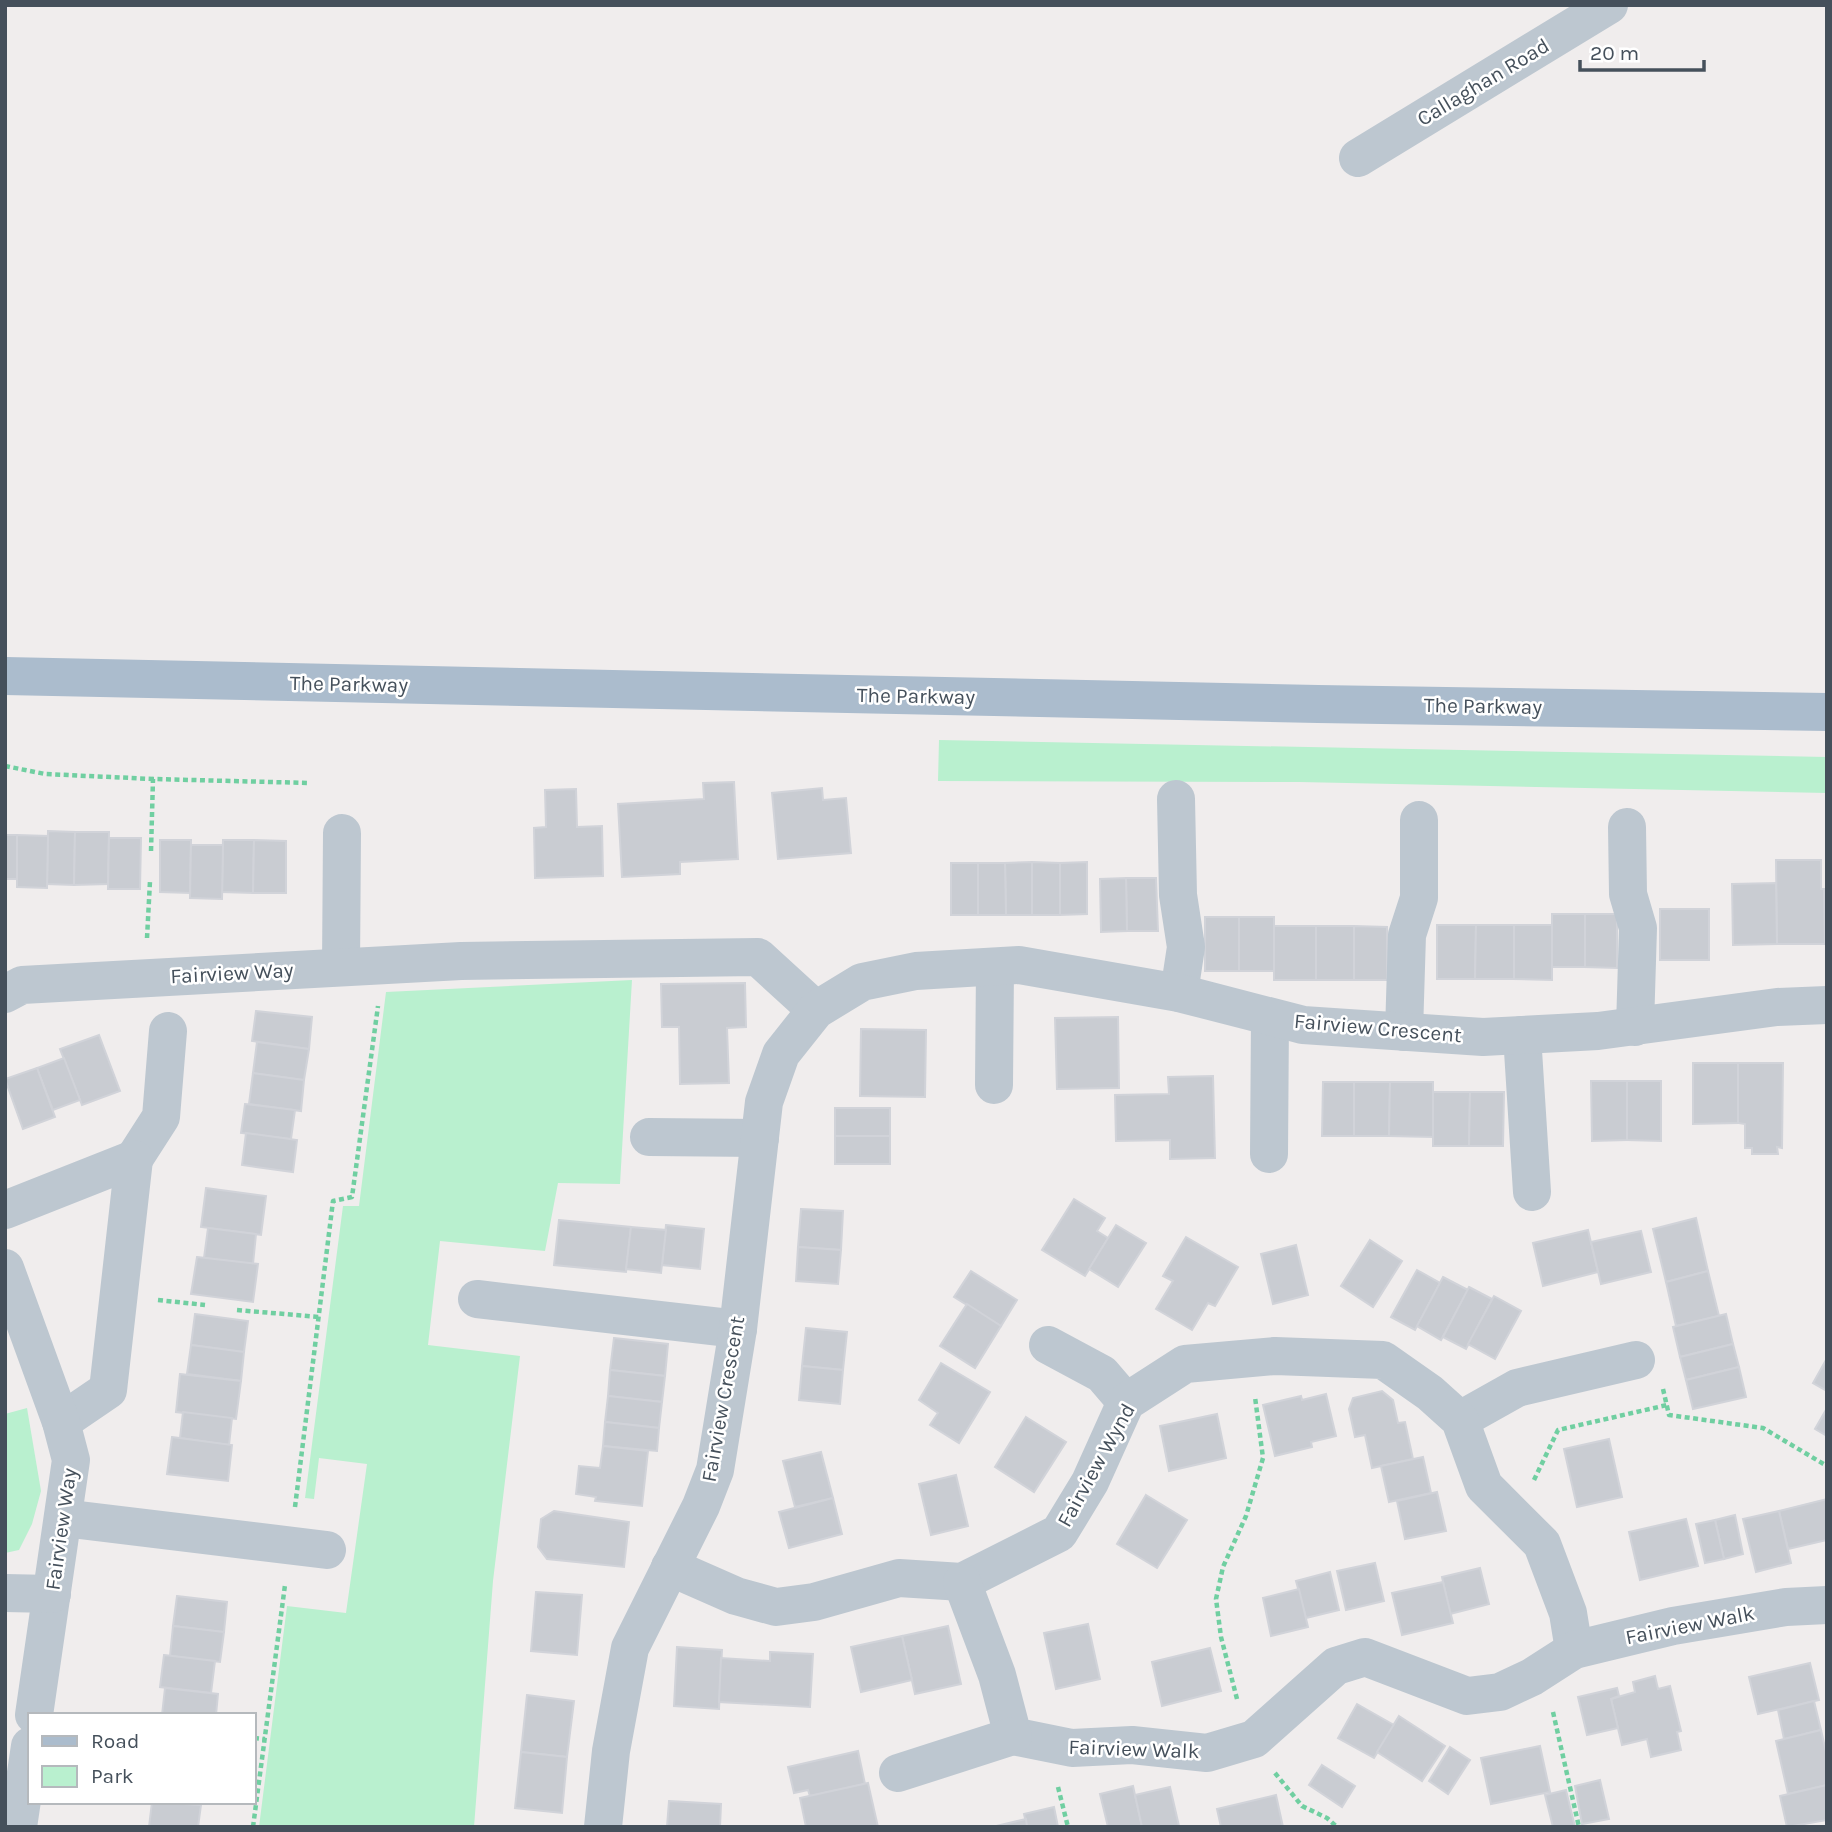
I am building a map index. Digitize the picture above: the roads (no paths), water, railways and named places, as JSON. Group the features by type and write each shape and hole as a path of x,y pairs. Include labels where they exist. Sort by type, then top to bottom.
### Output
{"main road":[{"name":"The Parkway","path":"6,675 1318,704 1827,712"}],"street":[{"name":"Callaghan Road","path":"1358,158 1609,5"},
{"path":"1176,799 1178,895 1186,947 1179,993"},
{"path":"1404,1032 1408,934 1419,898 1419,820"},
{"path":"1627,827 1628,894 1638,928 1634,1027"},
{"path":"341,968 342,833"},
{"name":"Fairview Way","path":"5,994 22,985 461,961 758,957 816,1010"},
{"name":"Fairview Crescent","path":"603,1827 611,1751 630,1648 701,1506 715,1470 738,1329 764,1102 781,1054 816,1010 862,982 916,971 1019,965 1179,993 1303,1025 1483,1037 1598,1031 1777,1007 1827,1005"},
{"path":"994,1085 995,967"},
{"path":"1269,1154 1270,1017"},
{"path":"61,1422 108,1390 134,1159 161,1117 168,1031"},
{"path":"1522,1035 1532,1192"},
{"path":"649,1137 760,1138"},
{"path":"5,1210 134,1159"},
{"name":"Fairview Way","path":"5,1269 61,1422 71,1460 34,1713"},
{"path":"477,1299 738,1329"},
{"path":"1048,1345 1102,1374 1126,1402"},
{"name":"Fairview Wynd","path":"670,1567 736,1596 776,1607 814,1602 899,1577 962,1581 1059,1534 1090,1482 1126,1402 1185,1364 1275,1356 1382,1360 1430,1392 1460,1420 1484,1486 1542,1544 1568,1613 1559,1660"},
{"path":"1460,1420 1517,1388 1636,1360"},
{"path":"63,1518 309,1547"},
{"path":"898,1773 1013,1735 997,1675 962,1581"},
{"path":"5,1593 52,1594"},
{"name":"Fairview Walk","path":"1013,1735 1072,1748 1132,1745 1207,1753 1254,1740 1336,1666 1365,1657 1467,1696 1500,1692 1559,1660 1673,1626 1786,1606 1827,1605"},
{"path":"18,1827 28,1760"}]}
